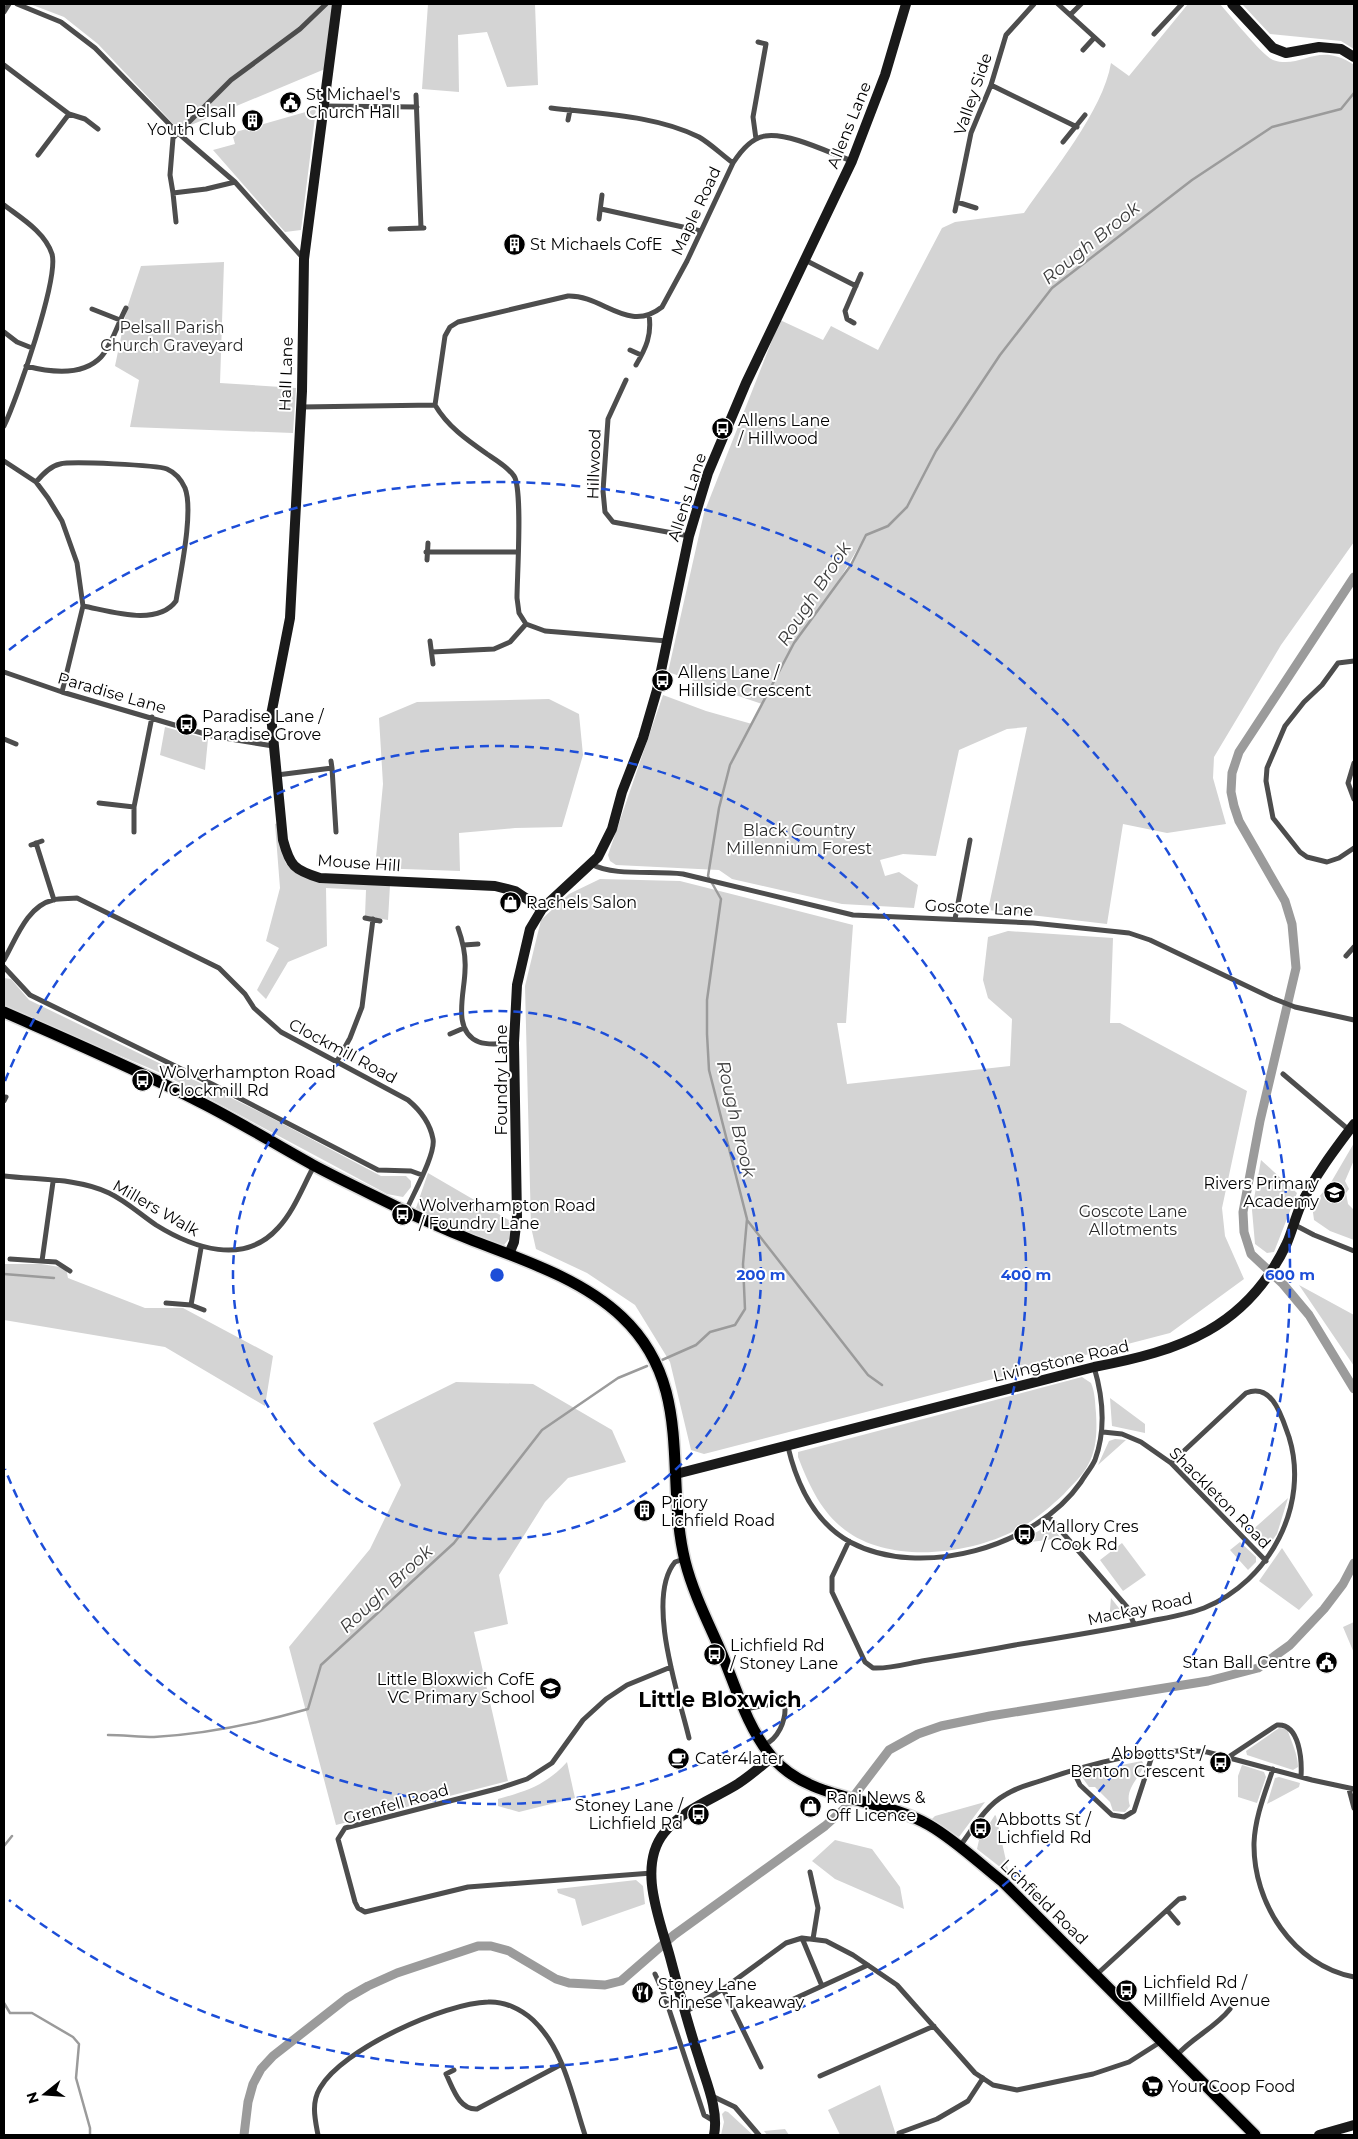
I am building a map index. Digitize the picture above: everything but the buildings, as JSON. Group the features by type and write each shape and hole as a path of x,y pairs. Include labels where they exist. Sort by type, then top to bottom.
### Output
{"main road":[{"name":"Lichfield Road","path":"4,1012 125,1065 186,1095 314,1166 406,1211 566,1280 594,1296 622,1316 649,1350 665,1388 674,1423 676,1474 684,1559 693,1588 745,1709 763,1745 772,1757 781,1767 806,1782 841,1795 901,1812 929,1825 960,1847 1003,1882 1095,1975 1163,2040 1255,2135"}],"street":[{"path":"4,12 9,4"},
{"path":"17,4 61,22 95,48 178,133 236,182 304,259"},
{"path":"176,222 171,155 174,138 231,80 300,29 326,4"},
{"name":"Hall Lane","path":"274,746 271,715 290,618 293,589 304,259 337,4"},
{"name":"Allens Lane","path":"542,909 563,887 598,856 612,829 622,792 643,738 668,641 689,536 716,455 746,383 852,161 885,76 906,4"},
{"name":"Valley Side","path":"955,211 971,133 990,85 1006,35 1034,4"},
{"path":"1058,4 1103,45"},
{"path":"1071,14 1080,4"},
{"path":"1154,34 1182,4"},
{"path":"1232,4 1273,48 1286,52 1319,47 1340,49 1354,57"},
{"path":"1083,50 1094,38"},
{"path":"758,42 766,44 753,117 756,139 764,136 785,137 852,161"},
{"path":"4,65 69,114 85,119 98,129"},
{"path":"990,85 1077,127"},
{"path":"390,229 423,228 416,94"},
{"path":"324,106 417,107"},
{"path":"551,108 651,122 681,130 700,138 733,163"},
{"path":"568,120 570,110"},
{"path":"38,155 69,114"},
{"path":"1063,142 1085,115"},
{"name":"Maple Road","path":"649,314 662,307 733,163 743,149 756,139"},
{"path":"173,193 206,189 236,182"},
{"path":"599,219 602,195"},
{"path":"957,202 976,208"},
{"path":"4,205 39,233 52,254 52,281 32,348 4,426"},
{"path":"601,209 701,231"},
{"path":"804,260 856,286"},
{"path":"854,323 848,319 845,311 861,274"},
{"path":"636,365 651,330 649,314 634,318 580,296 559,298 458,322 450,328 445,336 435,405 444,419 458,433 500,463 515,477 518,494 519,613 526,624 545,631 668,641"},
{"path":"26,366 50,372 86,366 100,357 126,308"},
{"path":"92,309 120,320"},
{"path":"4,332 17,342 32,348"},
{"path":"630,350 641,355"},
{"name":"Hillwood","path":"626,380 608,419 603,491 605,512 613,522 689,536"},
{"path":"621,390 628,394"},
{"path":"300,406 435,405"},
{"path":"4,461 36,482 62,521 77,563 83,606 62,692"},
{"path":"36,482 44,472 60,464 156,466 172,472 179,477 184,486 189,504 176,602 173,606 152,616 83,606"},
{"path":"427,560 428,543"},
{"path":"426,552 517,552"},
{"path":"432,652 494,648 510,642 526,624"},
{"path":"430,641 433,664"},
{"path":"1354,661 1338,663 1322,685 1304,702 1285,726 1266,768 1266,780 1273,818 1300,852 1316,861 1327,862 1339,858 1354,848"},
{"name":"Paradise Lane","path":"4,672 62,692 212,736 274,746"},
{"path":"134,832 134,807 152,717"},
{"path":"4,739 16,744"},
{"name":"Mouse Hill","path":"274,746 283,840 288,859 295,868 320,878 495,886 515,891 542,909"},
{"path":"331,761 336,832"},
{"path":"1354,763 1348,783 1354,799"},
{"path":"277,775 332,768"},
{"path":"100,803 134,807"},
{"path":"955,919 970,840"},
{"path":"36,843 54,900"},
{"name":"Goscote Lane","path":"591,864 602,870 667,872 853,915 1033,923 1132,933 1272,998 1295,1007 1354,1020"},
{"name":"Clockmill Road","path":"4,960 27,919 35,909 54,900 78,898 219,968 231,979 254,1008 274,1027 336,1063 408,1100 418,1109 434,1140 422,1175 406,1211"},
{"name":"Foundry Lane","path":"509,1254 514,1242 517,1218 514,1043 517,984 530,929 542,909"},
{"path":"365,918 380,921"},
{"path":"336,1063 350,1038 362,1007 373,919"},
{"path":"458,928 464,945 465,969 461,1016 464,1028 477,1042 487,1044 514,1043"},
{"path":"464,945 478,944"},
{"path":"1346,956 1354,947"},
{"path":"4,967 30,995 221,1089 378,1170 411,1171 422,1175"},
{"path":"450,1034 464,1028"},
{"name":"Livingstone Road","path":"676,1474 1094,1367 1136,1359 1195,1339 1236,1312 1257,1289 1278,1260 1310,1189 1352,1127 1282,1074"},
{"name":"Millers Walk","path":"4,1176 88,1185 110,1194 158,1226 202,1248 237,1250 257,1244 269,1237 287,1217 314,1166"},
{"path":"42,1261 53,1182"},
{"path":"1293,1224 1314,1235 1354,1251"},
{"path":"192,1304 202,1248"},
{"path":"10,1259 56,1262 70,1271"},
{"path":"166,1303 192,1304 204,1310"},
{"path":"788,1446 797,1478 814,1510 827,1524 849,1541 868,1551 899,1557 945,1557 977,1551 1010,1540 1049,1517 1071,1496 1094,1461 1103,1432 1102,1404 1094,1367"},
{"name":"Mackay Road","path":"849,1541 832,1577 832,1592 865,1662 874,1668 1134,1624 1204,1608 1230,1594 1266,1561 1290,1516 1295,1473 1290,1443 1281,1413 1267,1394 1259,1390 1246,1393 1170,1463"},
{"name":"Shackleton Road","path":"1103,1432 1122,1434 1141,1442 1170,1463 1266,1561"},
{"path":"1049,1517 1127,1607 1134,1624"},
{"path":"684,1559 675,1562 670,1568 663,1597 664,1633 690,1738"},
{"name":"Grenfell Road","path":"652,1873 468,1887 365,1912 358,1908 355,1902 338,1839 345,1828 500,1788 526,1779 552,1763 583,1720 606,1699 627,1685 671,1667"},
{"path":"745,1709 778,1702 782,1702 785,1706 779,1731 770,1742 763,1745"},
{"path":"1229,1756 1277,1725 1288,1726 1294,1736 1302,1765 1301,1777"},
{"path":"960,1847 991,1805 1005,1794 1072,1770 1154,1753 1194,1750 1229,1756 1301,1777 1352,1789 1354,1808"},
{"path":"1072,1770 1080,1785 1112,1816 1124,1817 1134,1810 1154,1753"},
{"path":"714,2135 717,2123 710,2095 684,2012 660,1923 652,1873 654,1850 664,1833 677,1820 750,1776 772,1757"},
{"path":"1274,1769 1260,1805 1254,1843 1256,1868 1264,1900 1280,1929 1307,1955 1324,1967 1354,1977"},
{"path":"810,1872 818,1908 813,1939"},
{"path":"1095,1975 1178,1899 1184,1898"},
{"path":"1167,1910 1178,1923"},
{"path":"684,2012 723,1990 786,1942 802,1938 826,1941 868,1965 897,1985 975,2073 993,2084 1017,2090 1094,2074 1129,2062 1163,2040"},
{"path":"802,1938 822,1986"},
{"path":"786,2003 868,1965"},
{"path":"655,1974 664,1994 704,2115 717,2123"},
{"path":"723,1990 761,2067"},
{"path":"318,2135 314,2100 320,2087 343,2063 378,2038 470,2004 490,2002 512,2006 532,2019 550,2039 562,2064 585,2135"},
{"path":"1177,2055 1186,2044 1208,2032 1230,2009"},
{"path":"820,2076 934,2026"},
{"path":"454,2070 446,2074 463,2106 469,2110 477,2109 562,2064"},
{"path":"899,2133 937,2119 968,2101 983,2078"},
{"path":"710,2095 735,2107 759,2135"},
{"path":"1319,2135 1354,2125"}],"green space":[{"path":"30,4 336,4 325,69 179,130 98,44 64,17"},
{"path":"428,4 535,4 538,85 507,87 487,32 458,35 459,92 422,89"},
{"name":"Black Country Millennium Forest","path":"1188,4 1220,4 1254,43 1273,60 1283,62 1330,55 1354,65 1354,542 1281,645 1214,757 1213,778 1226,824 1167,833 1123,824 1107,924 988,910 1027,727 1007,729 959,750 936,856 903,854 880,860 885,876 899,872 918,885 914,908 842,904 732,879 719,870 616,865 610,861 608,855 663,695 706,711 752,724 762,704 668,672 704,513 780,320 823,340 831,326 878,350 942,228 955,222 1024,213 1087,121 1106,82 1111,63 1129,76","holes":["862,542 851,565 835,587"]},
{"path":"1242,4 1354,4 1354,49 1341,41 1270,34"},
{"path":"316,109 301,230 285,232 213,150 235,144 232,133"},
{"name":"Pelsall Parish Church Graveyard","path":"224,262 220,383 296,388 293,433 130,427 139,380 115,366 127,308 141,266"},
{"path":"549,699 579,714 583,755 562,827 515,828 459,833 460,871 375,868 383,784 379,718 417,702"},
{"path":"165,727 208,739 205,770 160,755"},
{"path":"280,822 285,861 292,870 302,876 316,880 348,884 390,885 388,920 365,916 366,890 326,888 327,946 288,962 266,999 257,990 279,948 266,941 280,888 275,824"},
{"name":"Goscote Lane Allotments","path":"600,879 680,881 853,925 846,1023 837,1023 847,1084 1010,1066 1012,1019 988,998 983,980 988,937 1008,931 1113,938 1110,1023 1120,1023 1247,1091 1222,1208 1225,1236 1244,1279 1170,1333 704,1454 691,1450 670,1362 635,1305 587,1273 536,1249 531,1227 525,986 541,920 569,894"},
{"path":"4,978 11,979 29,1000 264,1114 381,1176 406,1176 411,1181 411,1187 403,1197 387,1194 161,1073 4,1007"},
{"name":"Rivers Primary Academy","path":"1354,1143 1354,1160 1345,1181 1349,1189 1346,1193 1348,1204 1354,1210 1354,1240 1330,1231 1314,1220 1312,1205 1330,1184"},
{"path":"1261,1160 1297,1193 1274,1252 1267,1253 1255,1244 1252,1210"},
{"path":"428,1173 512,1222 509,1239 504,1245 466,1235 416,1208"},
{"path":"4,1264 41,1264 66,1268 68,1278 145,1308 183,1308 273,1356 265,1406 165,1347 4,1320"},
{"path":"1299,1285 1354,1315 1354,1366"},
{"path":"1082,1377 1091,1383 1092,1386 1095,1397 1096,1419 1095,1446 1086,1469 1064,1494 1047,1509 1023,1526 997,1539 953,1550 929,1552 906,1552 884,1548 863,1541 845,1530 822,1506 811,1488 798,1457 798,1452"},
{"path":"456,1382 533,1384 612,1430 626,1462 568,1478 545,1502 499,1575 508,1624 474,1632 508,1781 336,1825 289,1647 370,1549 401,1485 373,1423"},
{"path":"1110,1398 1145,1424 1145,1433 1112,1426"},
{"path":"1115,1439 1126,1440 1098,1465 1109,1441"},
{"path":"1288,1498 1277,1534 1264,1551 1248,1534"},
{"path":"1047,1526 1052,1527 1061,1538 1016,1544"},
{"path":"1240,1542 1256,1557 1256,1562 1248,1570 1230,1550"},
{"path":"1122,1543 1146,1575 1123,1591 1100,1560"},
{"path":"1282,1548 1313,1595 1299,1610 1259,1581"},
{"path":"1111,1598 1122,1612 1120,1619 1109,1621"},
{"path":"1354,1622 1354,1653 1343,1627"},
{"path":"1279,1728 1287,1729 1294,1748 1298,1767 1293,1770 1247,1755 1246,1751"},
{"path":"1142,1761 1144,1765 1130,1789 1130,1806 1125,1812 1113,1811 1110,1802 1095,1787 1089,1787 1082,1777 1085,1772"},
{"path":"567,1762 575,1798 519,1812 498,1806 498,1799 544,1782"},
{"path":"1242,1765 1264,1772 1266,1777 1257,1803 1238,1797 1238,1776"},
{"path":"1279,1777 1300,1783 1299,1787 1267,1804 1275,1778"},
{"path":"985,1802 959,1837 931,1820 935,1816"},
{"path":"995,1815 1009,1874 977,1849 979,1840"},
{"path":"835,1840 872,1849 900,1887 904,1909 835,1879 812,1861"},
{"path":"636,1880 643,1886 645,1904 582,1926 575,1899 558,1893 557,1889"},
{"path":"880,2085 896,2135 840,2135 828,2110"},
{"path":"725,2111 753,2135 721,2135 724,2122 722,2114"},
{"path":"785,2129 789,2135 767,2135 764,2131"}],"waterway":[{"name":"Rough Brook","path":"662,1360 696,1345 710,1332 735,1325 745,1309 743,1264 747,1219 709,1070 707,1000 721,899 708,876 719,808 730,765 794,643 851,565 866,535 888,526 907,507 936,451 1000,355 1052,288 1192,180 1272,127 1341,109 1354,93"},
{"path":"1354,577 1239,752 1232,773 1231,792 1239,821 1285,901 1292,924 1296,968 1260,1121 1243,1212 1244,1232 1251,1254 1283,1284 1309,1315 1354,1389"},
{"path":"747,1220 868,1375 882,1385"},
{"path":"4,1274 54,1278"},
{"name":"Rough Brook","path":"108,1735 154,1737 213,1731 308,1709 321,1665 454,1543 542,1430 618,1378 647,1366"},
{"path":"244,2135 248,2102 253,2084 261,2069 273,2056 347,1998 368,1986 397,1973 478,1946 491,1946 509,1951 556,1979 569,1983 605,1985 621,1981 674,1935 825,1826 844,1809 889,1750 918,1734 941,1726 990,1716 1208,1681 1258,1668 1290,1645 1324,1609 1343,1584 1354,1563"},
{"name":"Rough Brook","path":"4,1846 12,1836"},
{"name":"Rough Brook","path":"4,2003 10,2013 32,2013 73,2037 79,2044 76,2078 90,2128 90,2135"}],"place":[{"name":"St Michael's Church Hall","path":"290,103"},
{"name":"Pelsall Youth Club","path":"252,120"},
{"name":"St Michaels CofE","path":"514,244"},
{"name":"Allens Lane / Hillwood","path":"722,429"},
{"name":"Allens Lane / Hillside Crescent","path":"662,681"},
{"name":"Paradise Lane / Paradise Grove","path":"186,725"},
{"name":"Rachels Salon","path":"510,902"},
{"name":"Wolverhampton Road / Clockmill Rd","path":"143,1081"},
{"name":"Rivers Primary Academy","path":"1335,1192"},
{"name":"Wolverhampton Road / Foundry Lane","path":"403,1214"},
{"name":"Priory Lichfield Road","path":"645,1511"},
{"name":"Mallory Cres / Cook Rd","path":"1025,1535"},
{"name":"Lichfield Rd / Stoney Lane","path":"714,1654"},
{"name":"Stan Ball Centre","path":"1327,1662"},
{"name":"Little Bloxwich CofE VC Primary School","path":"551,1688"},
{"name":"Cater4later","path":"679,1758"},
{"name":"Abbotts St / Benton Crescent","path":"1221,1762"},
{"name":"Rani News & Off Licence","path":"810,1806"},
{"name":"Stoney Lane / Lichfield Rd","path":"699,1814"},
{"name":"Abbotts St / Lichfield Rd","path":"981,1828"},
{"name":"Lichfield Rd / Millfield Avenue","path":"1127,1991"},
{"name":"Stoney Lane Chinese Takeaway","path":"642,1993"},
{"name":"Your Coop Food","path":"1152,2086"}],"district":[{"name":"Little Bloxwich","path":"720,1699"}]}
